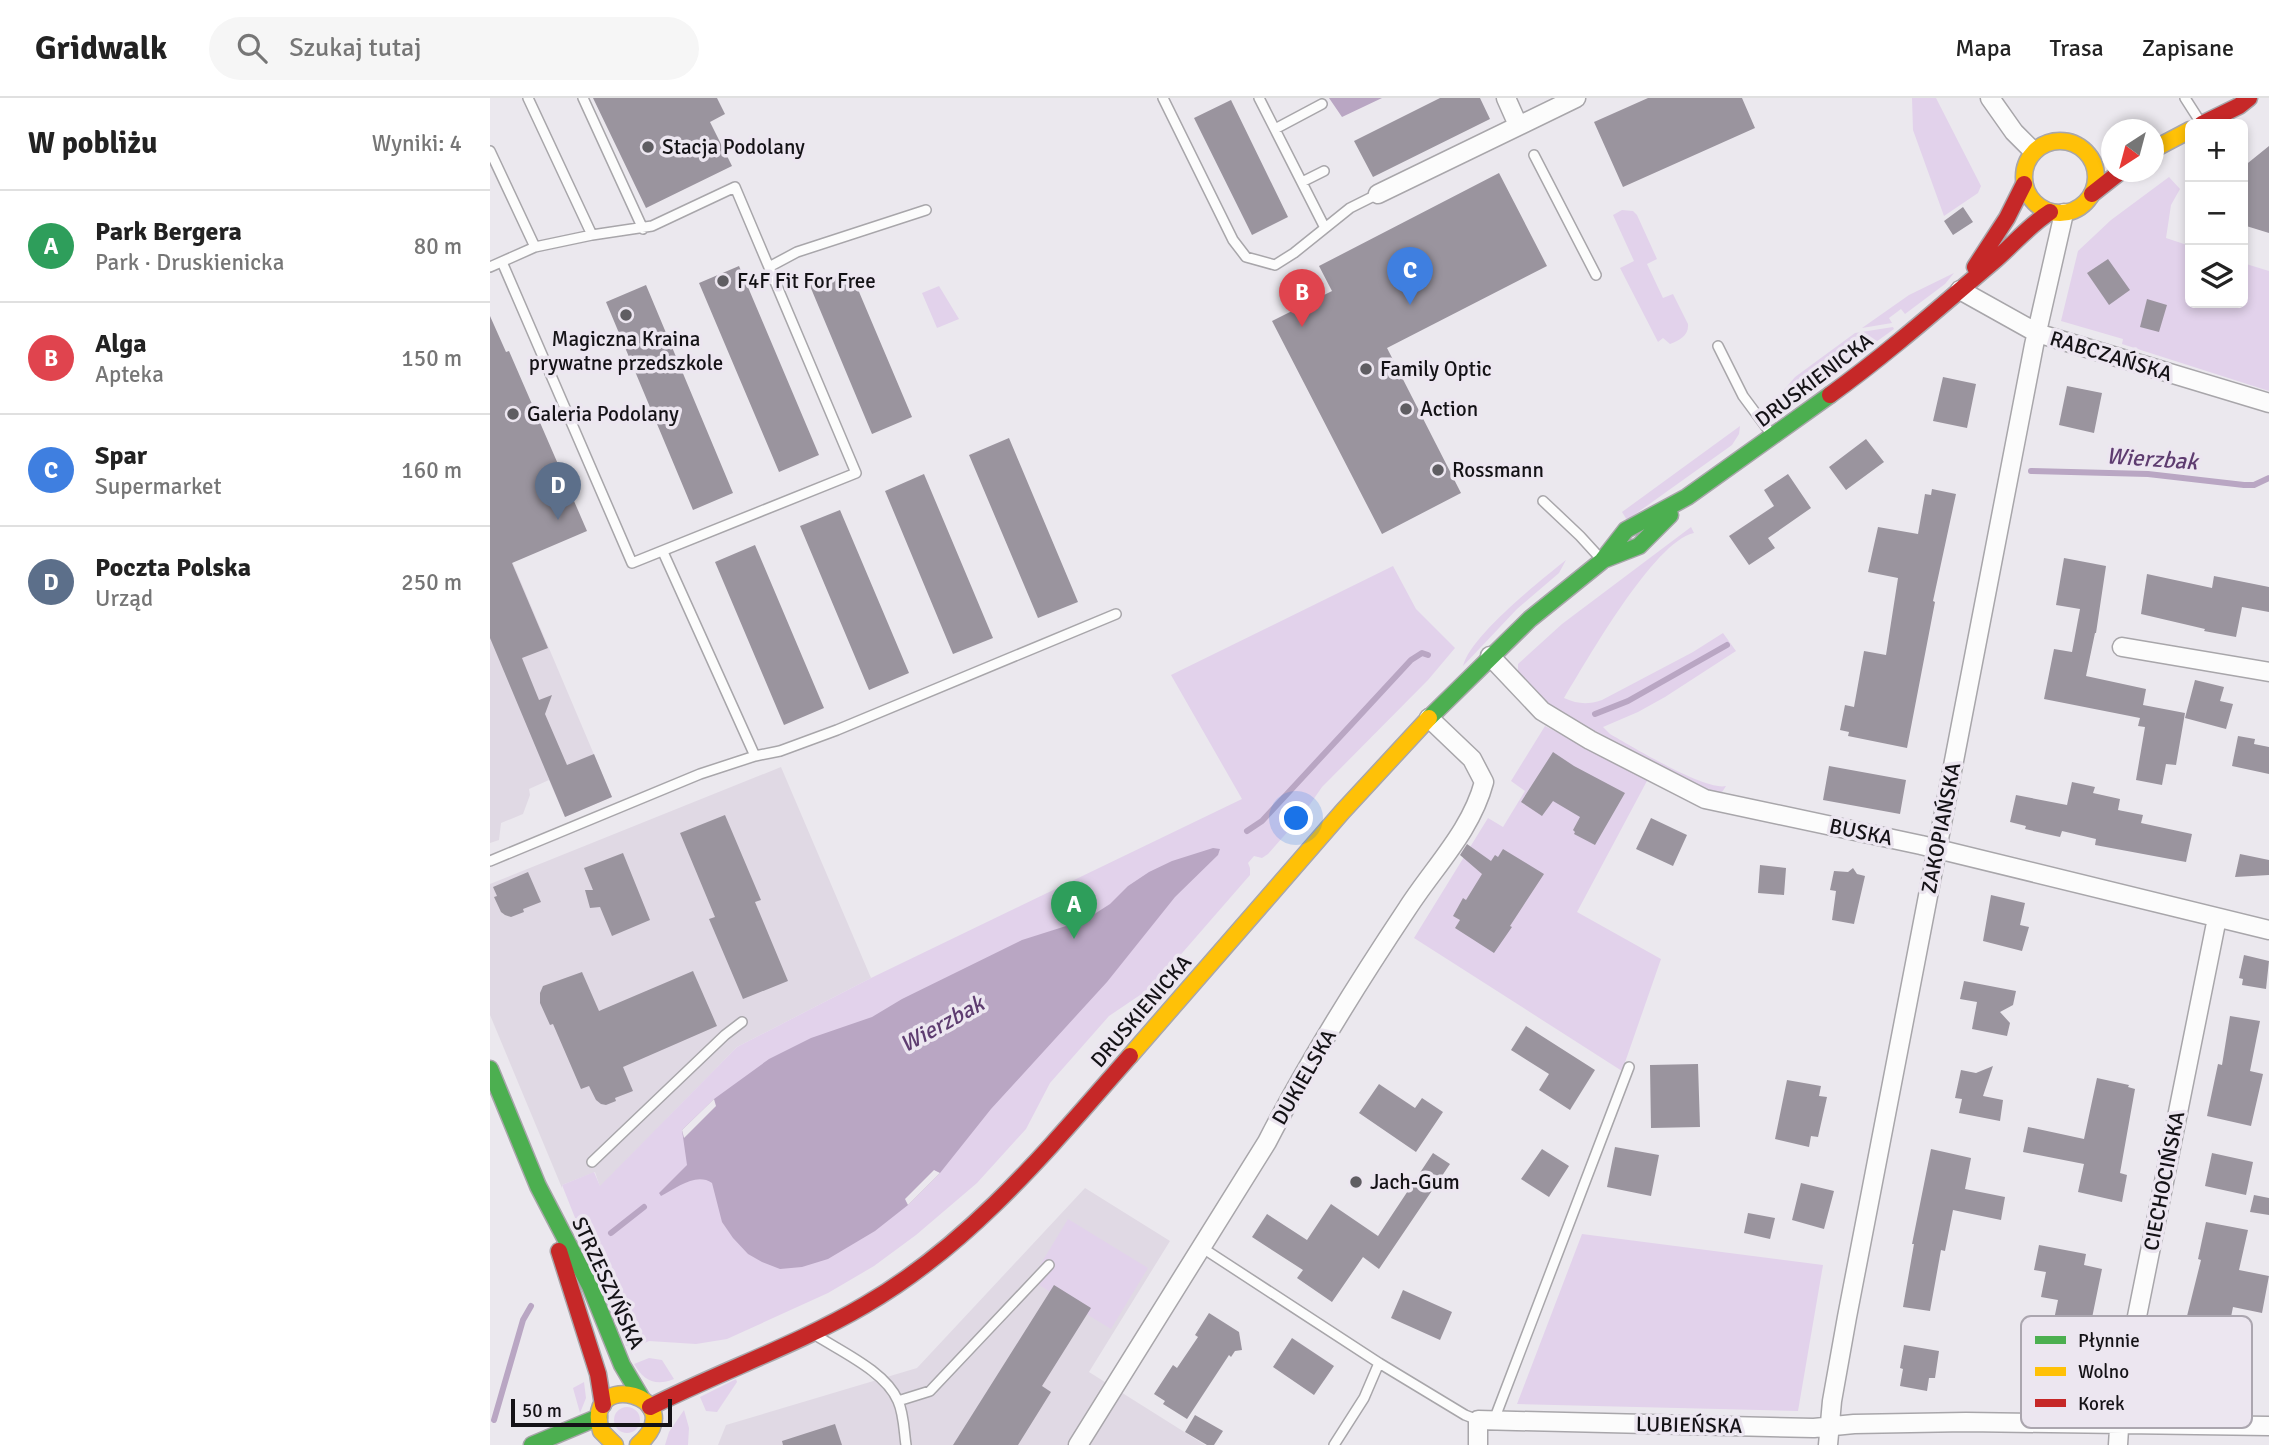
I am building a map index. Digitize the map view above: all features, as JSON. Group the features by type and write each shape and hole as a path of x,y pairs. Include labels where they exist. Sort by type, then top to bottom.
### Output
{"street":[{"path":"1506,98 1518,125"},
{"path":"1378,194 1576,98"},
{"path":"1990,98 2014,132 2033,151"},
{"path":"2212,119 2249,98"},
{"path":"2164,143 2185,132"},
{"path":"2092,194 2096,171 2086,150 2065,140 2042,144 2033,151 2023,172 2024,184 2029,196 2038,206 2057,213 2075,210 2107,182"},
{"path":"2086,150 2101,151"},
{"name":"DRUSKIENICKA","path":"1960,290 2007,218 2024,184"},
{"name":"DRUSKIENICKA","path":"646,1402 690,1386 812,1333 866,1304 900,1282 977,1222 1016,1185 1343,811 1490,656 1530,619 1602,561 1626,530 1688,498 1868,368 1999,257 2034,223 2057,213"},
{"name":"ZAKOPIAŃSKA","path":"1828,1445 1836,1377 2037,333 2057,213"},
{"name":"RABCZAŃSKA","path":"1960,290 2037,333 2269,403"},
{"path":"2122,647 2269,672"},
{"name":"BUSKA","path":"1490,656 1542,711 1590,740 1705,799 1937,850 2269,930"},
{"name":"DUKIELSKA","path":"1078,1445 1267,1142 1321,1045 1408,907 1448,853 1479,800 1484,782 1472,759 1430,718"},
{"name":"CIECHOCIŃSKA","path":"2137,1316 2217,918"},
{"name":"STRZESZYŃSKA","path":"490,1069 538,1186 598,1374 601,1432 613,1445"},
{"name":"STRZESZYŃSKA","path":"538,1186 590,1286 622,1365 646,1402"},
{"path":"532,1445 601,1411 607,1400 620,1393 635,1394 646,1402 654,1421 646,1442"},
{"path":"1478,1445 1486,1420"},
{"name":"LUBIEŃSKA","path":"1486,1420 1814,1428 1966,1422 2021,1423"}],"lane":[{"path":"528,98 592,235"},
{"path":"583,98 643,229"},
{"path":"1163,98 1233,240 1246,257 1275,265 1350,208 1378,194"},
{"path":"1259,98 1325,228"},
{"path":"2185,98 2199,119"},
{"path":"1275,129 1322,104"},
{"path":"490,151 535,247"},
{"path":"1534,155 1596,275"},
{"path":"1302,182 1324,171"},
{"path":"490,267 535,247 592,235 643,229 735,187 856,473 632,563 502,262"},
{"path":"769,267 797,252 926,210"},
{"path":"1718,346 1743,396 1773,436"},
{"path":"1543,501 1602,561"},
{"path":"663,552 755,756"},
{"path":"490,861 700,774 755,756 780,751 837,730 1116,614"},
{"path":"592,1162 742,1022"},
{"path":"1486,1420 1629,1067"},
{"name":"LUBIEŃSKA","path":"1201,1247 1379,1363 1465,1415 1486,1420"},
{"path":"898,1401 930,1391 1049,1265"},
{"path":"812,1333 876,1374 898,1401 906,1445"},
{"path":"1334,1445 1364,1398 1379,1363"}],"shaded area":[{"path":"1912,98 1936,98 1981,186 1978,193 1944,216 1913,130"},
{"path":"2169,177 2180,189 2171,205 2166,238 2185,244 2185,308 2248,308 2248,265 2269,271 2269,391 2122,344 2123,339 2061,321 2078,251 2111,220"},
{"path":"1622,210 1633,211 1637,215 1657,259 1647,264 1663,298 1673,294 1688,324 1685,335 1670,344 1663,338 1658,342 1620,268 1634,261 1613,215"},
{"path":"1954,273 1945,284 1905,314 1901,309 1889,318 1892,323 1862,328 1909,295"},
{"path":"939,286 959,319 937,328 922,293"},
{"path":"1894,329 1793,402 1784,405 1773,403 1795,377 1855,333"},
{"path":"1740,426 1739,434 1732,445 1627,520 1622,512"},
{"path":"1691,527 1694,533 1678,541 1641,579 1604,632 1564,698 1583,703 1602,700 1723,633 1736,651 1665,697 1603,727 1610,734 1686,775 1716,786 1726,786 1719,797 1554,710 1518,673 1518,664 1562,624"},
{"path":"501,535 612,797 565,817 549,780 529,789 530,795 523,814 501,823 499,840 490,843 490,540"},
{"path":"1566,560 1559,573 1517,609 1463,666 1468,654 1492,625 1524,594"},
{"path":"1393,566 1416,609 1455,648 1428,680 1322,787 1304,813 1268,854 1262,858 1254,856 1248,863 1250,875 1163,975 1146,991 1109,1016 1050,1083 1026,1129 977,1183 916,1235 874,1266 828,1293 727,1339 696,1344 649,1341 638,1346 626,1346 562,1185 594,1172 600,1186 737,1047 871,978 1242,799 1171,675"},
{"path":"1545,726 1648,779 1577,912 1661,959 1622,1071 1414,938 1488,818 1503,827 1525,791 1511,781"},
{"path":"781,767 871,978 737,1047 600,1187 595,1172 562,1185 562,1188 490,1015 490,884"},
{"path":"1085,1188 1170,1241 1089,1372 1205,1445 718,1445 726,1425 917,1368"},
{"path":"1068,1219 1148,1268 1111,1329 1031,1280"},
{"path":"1582,1234 1823,1265 1798,1411 1517,1404"},
{"path":"649,1358 662,1360 674,1379 655,1382 641,1374 634,1364"},
{"path":"736,1379 737,1382 717,1412 706,1411 700,1397"},
{"path":"584,1382 586,1398 580,1413 573,1388"},
{"path":"627,1407 636,1411 640,1420 636,1429 627,1433 618,1429 614,1420 618,1411"},
{"path":"684,1410 689,1428 688,1445 665,1445 669,1432"}],"water":[{"path":"1329,98 1382,98 1342,117"},
{"path":"1213,848 1220,849 1218,855 1175,897 1107,982 991,1109 940,1173 908,1205 875,1231 828,1259 802,1267 780,1269 748,1254 733,1238 722,1222 712,1183 693,1180 661,1196 659,1193 687,1165 682,1130 714,1099 769,1059 811,1038 872,1017 902,999 1022,940 1085,920 1110,904 1128,886 1149,872 1172,861"}],"pier":[{"path":"714,1099 716,1106 684,1138 682,1130"},
{"path":"934,1170 940,1173 908,1205 905,1199"}],"building":[{"path":"593,98 717,98 725,114 710,122 732,166 646,208"},
{"path":"1440,98 1480,98 1490,119 1373,177 1354,141"},
{"path":"1648,98 1742,98 1755,128 1623,187 1594,122"},
{"path":"1231,100 1288,217 1252,235 1194,118"},
{"path":"2269,146 2269,233 2248,227 2248,163"},
{"path":"1499,173 1547,266 1387,348 1461,493 1382,534 1272,321 1332,291 1319,266"},
{"path":"1963,207 1973,222 1953,235 1944,221"},
{"path":"2108,259 2130,290 2109,305 2087,273"},
{"path":"739,266 819,455 779,472 699,283"},
{"path":"805,274 841,277 844,284 854,280 912,417 872,434"},
{"path":"646,285 733,493 693,510 606,302"},
{"path":"2147,299 2167,305 2159,332 2140,327"},
{"path":"490,316 506,352 509,351 587,531 512,563 548,648 522,658 539,700 552,695 545,714 567,765 594,754 612,797 565,817 490,638"},
{"path":"1943,377 1976,384 1967,428 1933,421"},
{"path":"2067,386 2102,393 2094,433 2059,425"},
{"path":"1009,438 1078,602 1038,618 969,455"},
{"path":"1866,439 1884,462 1846,490 1829,467"},
{"path":"924,474 993,638 953,654 885,491"},
{"path":"1788,474 1811,508 1768,538 1775,548 1749,565 1729,536 1774,506 1764,490"},
{"path":"1932,489 1956,494 1933,601 1935,602 1907,748 1848,736 1849,732 1840,730 1845,705 1854,707 1864,651 1886,655 1898,578 1868,572 1878,527 1918,534 1925,494 1931,495"},
{"path":"840,510 909,673 869,690 800,526"},
{"path":"755,545 824,708 784,725 715,562"},
{"path":"2064,558 2106,566 2096,633 2086,676 2146,689 2143,705 2185,713 2176,765 2166,764 2162,785 2136,780 2145,727 2138,726 2140,718 2044,699 2054,649 2072,652 2080,609 2056,605"},
{"path":"2147,574 2212,588 2214,576 2269,587 2269,612 2242,607 2236,637 2141,614"},
{"path":"2195,680 2224,687 2220,701 2233,704 2226,729 2185,718"},
{"path":"2238,736 2255,739 2254,744 2269,747 2269,774 2232,766"},
{"path":"1553,752 1625,793 1595,845 1574,834 1573,830 1580,817 1553,801 1542,816 1521,802"},
{"path":"1829,766 1906,780 1900,814 1823,800"},
{"path":"2072,782 2095,787 2093,793 2120,799 2118,810 2143,815 2141,823 2192,834 2186,862 2095,845 2096,839 2062,831 2060,837 2042,833 2010,822 2016,795 2067,805"},
{"path":"725,815 761,900 755,902 788,981 743,999 709,919 715,917 680,833"},
{"path":"1651,818 1687,835 1673,866 1636,849"},
{"path":"1467,844 1491,861 1495,855 1498,857 1503,849 1544,874 1494,953 1455,928 1460,920 1453,916 1482,874 1460,855"},
{"path":"623,853 650,920 612,936 600,907 590,908 585,890 593,890 584,868"},
{"path":"2240,854 2269,860 2269,875 2235,877"},
{"path":"1760,865 1786,868 1784,895 1758,893"},
{"path":"1853,868 1857,874 1865,876 1854,924 1832,920 1836,891 1830,890 1834,871 1848,872"},
{"path":"528,872 541,902 511,917 505,915 494,897 497,896 493,887"},
{"path":"1991,895 2025,903 2020,925 2029,927 2022,951 1983,941"},
{"path":"2244,955 2269,961 2266,989 2242,985 2243,979 2239,978"},
{"path":"693,971 717,1026 623,1067 633,1091 615,1098 616,1101 601,1104 589,1086 581,1089 553,1024 550,1025 540,1003 543,986 582,972 599,1011"},
{"path":"1964,981 2016,991 2013,1005 2000,1012 2010,1023 2007,1036 1972,1029 1977,1002 1960,999"},
{"path":"2230,1016 2260,1021 2250,1071 2263,1074 2251,1126 2207,1116 2218,1064 2222,1065"},
{"path":"1526,1026 1595,1070 1570,1110 1539,1090 1549,1074 1511,1050"},
{"path":"1698,1064 1700,1127 1651,1128 1650,1065"},
{"path":"1993,1066 1983,1096 2003,1100 2000,1121 1959,1113 1962,1099 1955,1098 1961,1070 1976,1073"},
{"path":"2097,1078 2129,1085 2128,1087 2135,1089 2120,1173 2127,1175 2122,1202 2078,1192 2084,1164 2023,1152 2028,1127 2084,1139"},
{"path":"1787,1080 1821,1086 1819,1096 1827,1097 1818,1137 1811,1136 1809,1147 1775,1139"},
{"path":"1379,1084 1415,1108 1422,1098 1443,1112 1416,1152 1359,1113"},
{"path":"1615,1147 1659,1155 1651,1196 1607,1187"},
{"path":"1542,1149 1569,1166 1549,1197 1521,1179"},
{"path":"1931,1149 1971,1158 1965,1189 2005,1197 2001,1220 1953,1210 1945,1251 1941,1250 1930,1311 1903,1307 1912,1244"},
{"path":"1433,1153 1450,1164 1379,1269 1363,1257 1332,1302 1297,1278 1303,1270 1252,1237 1267,1214 1307,1240 1331,1204 1378,1236"},
{"path":"2212,1153 2253,1162 2246,1195 2205,1186"},
{"path":"1801,1183 1834,1191 1824,1229 1792,1220"},
{"path":"2254,1195 2269,1198 2269,1215 2250,1212"},
{"path":"1748,1213 1775,1218 1770,1239 1744,1233"},
{"path":"2206,1222 2248,1230 2239,1270 2269,1276 2262,1313 2233,1307 2231,1316 2187,1316 2201,1260 2198,1259"},
{"path":"2039,1245 2086,1254 2084,1265 2102,1269 2092,1316 2055,1316 2058,1300 2041,1297 2046,1272 2034,1270"},
{"path":"1054,1285 1091,1308 1042,1386 1051,1392 1018,1445 953,1445"},
{"path":"1403,1290 1452,1312 1440,1340 1391,1318"},
{"path":"1209,1313 1239,1332 1242,1350 1235,1351 1231,1357 1229,1355 1187,1419 1163,1404 1165,1401 1154,1394 1173,1365 1177,1368 1198,1337 1195,1335"},
{"path":"1292,1338 1334,1366 1314,1395 1273,1367"},
{"path":"1904,1345 1939,1351 1935,1378 1929,1378 1927,1391 1900,1386"},
{"path":"1195,1415 1223,1431 1214,1445 1207,1445 1185,1432"},
{"path":"835,1424 842,1445 783,1445 782,1441"}],"waterway":[{"name":"Wierzbak","path":"2031,471 2148,474 2244,485 2254,485 2269,478"},
{"name":"Wierzbak","path":"1595,714 1628,701 1727,645"},
{"name":"Wierzbak","path":"1247,831 1262,821 1411,660 1422,653 1428,655"},
{"name":"Wierzbak","path":"611,1233 644,1207"},
{"name":"Wierzbak","path":"494,1420 523,1320 531,1306"}],"traffic: fast":[{"path":"1429,718 1530,619 1602,561 1626,530 1687,497 1830,395"},
{"path":"1603,560 1639,546 1670,515"},
{"path":"490,1069 538,1186 590,1286 622,1365 641,1397"},
{"path":"532,1445 599,1417"}],"traffic: slow":[{"path":"2164,144 2185,133"},
{"path":"2067,141 2086,151 2094,163 2096,177 2094,191 2086,203 2074,211 2053,213 2034,203 2026,191 2024,170 2034,151 2046,143 2067,141"},
{"path":"1130,1056 1343,811 1429,718"},
{"path":"615,1445 601,1431 599,1411 607,1399 619,1394 646,1402 653,1413 652,1428 638,1445"}],"traffic: jam":[{"path":"2212,119 2249,98"},
{"path":"2092,194 2107,182"},
{"path":"1975,267 2007,218 2024,184"},
{"path":"1830,395 1913,330 2050,212"},
{"path":"650,1407 813,1333 904,1280 940,1253 1008,1191 1130,1056"},
{"path":"559,1251 598,1374 603,1405"}],"place":[{"name":"Stacja Podolany","path":"648,147"},
{"name":"F4F Fit For Free","path":"723,281"},
{"name":"Spar","path":"1410,305"},
{"name":"Magiczna Kraina prywatne przedszkole","path":"626,315"},
{"name":"Alga","path":"1302,327"},
{"name":"Family Optic","path":"1366,369"},
{"name":"Action","path":"1406,409"},
{"name":"Galeria Podolany","path":"513,414"},
{"name":"Rossmann","path":"1438,470"},
{"name":"Poczta Polska","path":"558,520"},
{"name":"Park Bergera","path":"1074,939"},
{"name":"Jach-Gum","path":"1356,1182"}]}
